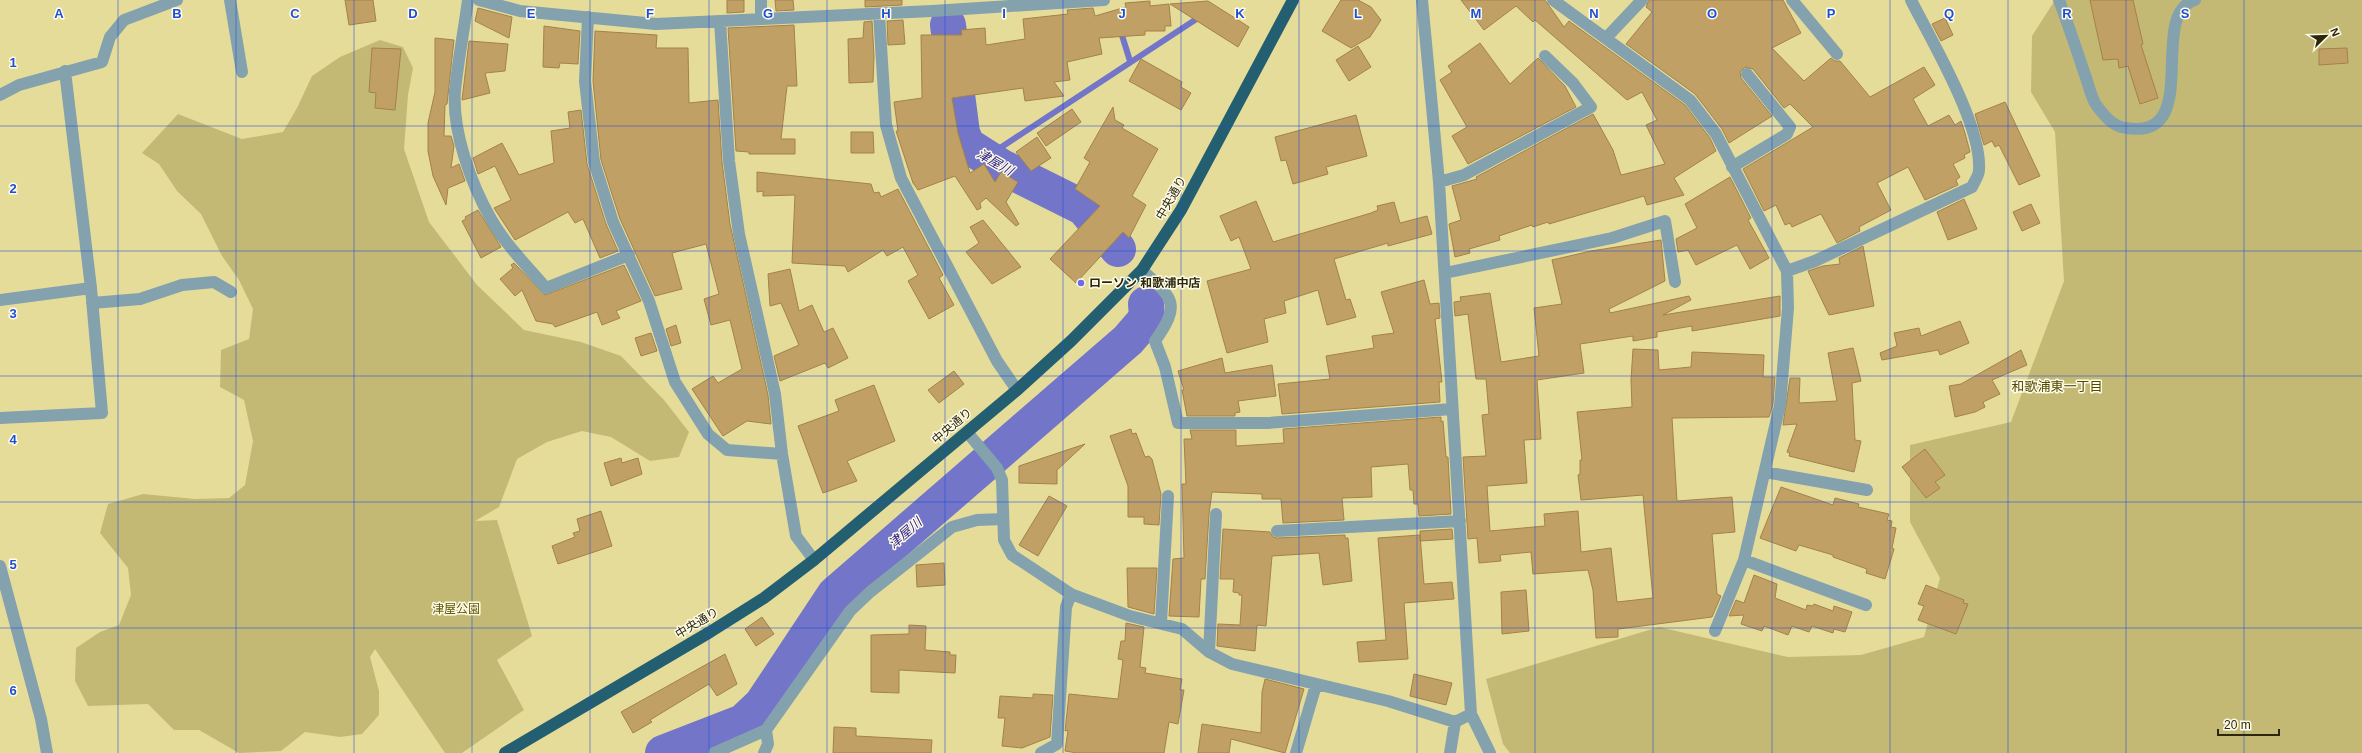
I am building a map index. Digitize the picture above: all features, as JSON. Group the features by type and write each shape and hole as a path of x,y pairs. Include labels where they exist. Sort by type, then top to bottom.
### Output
{"highway":[{"name":"中央通り","path":"505,753 723,624 764,598 814,560 967,432 1017,390 1071,341 1142,270 1181,210 1293,0"}],"street":[{"path":"0,96 19,85 102,62 110,37 124,20 177,0"},
{"path":"230,0 242,72"},
{"path":"468,0 455,91 456,127 472,177 491,219 518,256 546,288 629,255"},
{"path":"479,0 520,11 656,24 879,14 932,6 1104,0"},
{"path":"761,0 761,19"},
{"path":"1422,0 1440,182 1452,409 1471,714 1490,753"},
{"path":"1553,0 1607,37 1690,100 1716,134 1787,271 1788,308 1780,405 1744,560 1715,630"},
{"path":"1607,37 1642,0"},
{"path":"1792,0 1837,54"},
{"path":"1787,271 1842,248 1972,187 1980,172 1978,146 1956,89 1911,0"},
{"path":"2059,0 2095,103 2114,125 2134,130 2154,125 2167,109 2170,95 2173,34 2177,14 2188,2 2195,0"},
{"path":"879,14 886,126 901,178 997,361 1017,390"},
{"path":"588,17 585,81 594,162 613,222 649,301 675,382 708,434 727,450 782,454"},
{"path":"720,21 730,161 739,234 775,394 782,454 796,536 814,560"},
{"path":"1440,182 1464,175 1592,107 1573,83 1545,56"},
{"path":"0,418 102,413 91,288 66,71"},
{"path":"1732,167 1787,134 1790,127 1747,74"},
{"path":"1445,273 1612,238 1665,221 1675,282"},
{"path":"1142,270 1158,285 1170,302 1172,311 1169,321 1155,341 1165,367 1178,424 1268,423 1452,409"},
{"path":"92,303 140,299 182,285 214,282 231,292"},
{"path":"0,300 91,288"},
{"path":"967,432 997,468 1002,480 1004,540 1012,555 1071,594 1130,616 1161,623 1182,630 1209,652 1232,664 1388,701 1455,722 1471,714"},
{"path":"1765,472 1867,490"},
{"path":"1161,623 1168,496"},
{"path":"1209,652 1216,514"},
{"path":"714,753 766,730 850,610 870,592 952,527 977,520 1003,519"},
{"path":"1277,531 1460,521"},
{"path":"1744,560 1866,605"},
{"path":"0,566 41,719 47,753"},
{"path":"1040,753 1057,744 1066,607 1071,594"},
{"path":"1296,753 1316,685"},
{"path":"1450,753 1455,722"},
{"path":"764,753 768,744 766,730"}],"green space":[{"path":"2055,0 2362,0 2362,753 1510,753 1503,744 1486,679 1659,627 1788,657 1861,655 1924,637 1940,578 1910,522 1910,445 2011,422 2064,281 2055,132 2031,92 2032,36"},
{"name":"津屋公園","path":"380,40 403,47 413,68 408,95 404,149 429,222 477,285 524,330 581,342 621,356 664,400 689,432 679,457 650,461 611,437 582,431 547,442 517,459 499,507 475,521 497,520 532,636 497,660 524,710 462,753 445,753 375,649 370,657 379,691 379,715 362,734 340,737 305,732 281,751 239,753 199,730 174,730 148,704 88,706 75,681 76,648 100,632 119,625 131,595 128,568 100,533 108,504 143,494 195,499 229,498 245,485 253,441 244,400 220,387 221,350 249,339 253,309 239,280 222,256 201,214 177,191 159,164 142,153 178,114 242,139 283,132 297,108 312,76 340,57"}],"building":[{"path":"345,0 373,0 376,21 349,25"},
{"path":"727,0 744,0 744,12 727,13"},
{"path":"775,0 793,0 794,10 776,11"},
{"path":"865,0 902,0 902,5 865,7"},
{"path":"1341,0 1358,0 1371,7 1381,20 1370,37 1351,48 1322,31"},
{"path":"1461,0 1545,0 1564,27 1569,21 1685,105 1710,138 1716,151 1674,178 1684,195 1647,205 1644,196 1549,224 1548,222 1533,227 1532,225 1499,236 1500,240 1469,249 1470,253 1455,257 1449,224 1461,220 1452,186 1477,179 1476,177 1593,114 1613,150 1621,175 1665,164 1646,125 1657,120 1642,92 1627,100 1535,20 1533,22 1516,6 1484,30"},
{"path":"1649,0 1783,0 1801,33 1772,48 1804,81 1831,58 1835,61 1840,61 1870,97 1924,67 1935,85 1913,99 1928,126 1949,115 1955,125 1961,121 1965,133 1970,152 1964,155 1965,158 1953,164 1960,177 1956,180 1958,185 1925,200 1908,167 1877,183 1891,210 1859,227 1860,231 1837,243 1821,214 1792,227 1790,223 1785,225 1776,205 1764,211 1743,169 1813,127 1790,104 1784,108 1753,69 1745,67 1740,72 1741,78 1772,116 1729,143 1722,129 1695,94 1626,44 1652,12 1646,7"},
{"path":"2090,0 2133,0 2143,44 2141,45 2158,98 2140,104 2128,66 2119,68 2118,59 2103,60"},
{"path":"1150,1 1150,6 1169,4 1171,26 1165,26 1165,31 1145,31 1145,35 1099,38 1102,54 1067,62 1070,80 1054,82 1064,96 1025,101 1023,88 952,98 958,133 970,173 984,164 995,182 1001,172 1018,182 1006,202 1019,224 1016,226 986,198 980,203 981,208 977,210 955,176 918,190 913,183 896,131 898,131 894,102 922,98 921,35 962,35 961,30 985,28 986,45 1025,39 1023,19 1068,14 1067,10 1093,8 1095,16 1126,7 1125,3"},
{"path":"1208,1 1249,27 1238,47 1170,4"},
{"path":"478,8 512,17 509,38 475,21"},
{"path":"1945,18 1953,35 1941,41 1932,24"},
{"path":"903,20 905,44 888,45 887,21"},
{"path":"872,21 874,56 873,82 849,83 848,39 863,38 864,22"},
{"path":"794,25 797,86 787,86 781,139 795,139 795,154 749,154 749,152 736,151 728,28"},
{"path":"544,26 580,31 578,64 560,63 559,68 543,67"},
{"path":"595,31 657,35 656,48 688,48 689,103 718,100 722,162 730,224 768,395 771,424 747,421 723,436 692,389 713,376 718,383 742,369 730,320 711,325 704,299 719,294 706,244 672,253 682,289 655,296 620,219 601,160 593,81"},
{"path":"435,38 454,40 447,104 445,105 444,136 451,136 454,146 451,168 459,164 465,181 448,188 446,205 433,176 428,151 428,123 435,92"},
{"path":"469,41 508,44 505,71 485,73 490,93 462,100"},
{"path":"1480,43 1510,84 1538,58 1565,86 1576,107 1468,164 1452,136 1467,127 1440,80 1452,72 1448,66"},
{"path":"1358,46 1371,67 1349,81 1336,60"},
{"path":"372,48 401,49 395,110 375,108 376,93 369,92"},
{"path":"2347,48 2348,63 2319,65 2319,49"},
{"path":"1141,59 1182,82 1181,87 1191,93 1181,110 1129,81"},
{"path":"2005,102 2040,176 2019,185 1999,145 1995,147 1992,141 1984,145 1975,114"},
{"path":"1113,107 1115,120 1124,125 1122,128 1158,149 1132,196 1146,205 1129,238 1123,232 1076,283 1050,259 1100,206 1075,189 1090,162 1084,158"},
{"path":"1072,109 1081,122 1046,146 1037,133"},
{"path":"581,110 587,164 606,224 618,251 600,258 583,219 575,223 568,212 515,240 494,208 511,200 495,166 478,174 473,158 502,143 519,175 554,163 551,131 570,128 568,112"},
{"path":"1356,115 1367,156 1326,167 1328,174 1293,184 1286,160 1281,161 1275,137"},
{"path":"851,132 873,132 874,153 851,153"},
{"path":"1037,137 1051,158 1031,171 1016,152"},
{"path":"757,172 871,184 874,193 879,192 881,197 898,189 943,275 939,278 954,305 929,319 908,281 918,275 903,247 887,256 883,250 848,272 845,266 792,263 795,195 763,196 763,191 757,192"},
{"path":"1730,177 1751,218 1748,220 1769,258 1750,269 1737,245 1696,265 1688,250 1678,252 1676,239 1697,228 1685,204"},
{"path":"1964,199 1977,229 1948,240 1937,212"},
{"path":"1256,201 1273,242 1371,213 1378,210 1377,206 1394,202 1400,223 1427,216 1432,234 1388,246 1388,243 1334,259 1346,300 1350,299 1356,317 1327,325 1318,290 1284,301 1286,313 1264,319 1268,342 1227,353 1207,281 1251,269 1239,237 1231,241 1220,216"},
{"path":"2031,204 2040,223 2022,231 2013,212"},
{"path":"478,210 501,247 481,258 462,221 466,219 465,217"},
{"path":"983,220 1021,267 992,284 966,252 979,243 970,227"},
{"path":"1661,240 1665,281 1609,309 1610,313 1689,296 1691,300 1663,315 1780,296 1780,316 1692,331 1692,326 1657,332 1657,337 1633,341 1633,336 1580,344 1584,373 1537,380 1541,439 1524,440 1527,483 1487,486 1490,531 1545,526 1544,514 1578,511 1581,552 1611,548 1617,602 1653,598 1643,495 1581,500 1578,475 1580,474 1580,460 1582,460 1577,412 1632,407 1631,380 1633,349 1658,350 1659,370 1691,367 1692,352 1764,355 1763,377 1775,377 1773,404 1769,417 1672,418 1677,501 1732,497 1735,532 1712,534 1717,594 1721,596 1712,617 1618,629 1618,637 1596,638 1593,590 1588,570 1533,574 1531,552 1500,555 1501,561 1479,563 1477,538 1468,539 1463,457 1486,456 1482,415 1489,414 1486,379 1476,379 1468,314 1455,316 1454,302 1461,301 1460,297 1490,293 1501,362 1539,356 1534,308 1562,304 1552,260 1591,251"},
{"path":"1863,246 1874,306 1829,315 1808,271 1823,266 1840,264 1839,258"},
{"path":"514,263 545,295 624,265 641,301 616,311 620,318 602,325 597,312 555,327 553,324 536,321 522,290 515,296 500,279 513,268 511,265"},
{"path":"790,269 799,311 812,305 824,332 833,328 848,358 828,368 825,363 780,381 774,356 799,345 781,303 770,306 768,274"},
{"path":"1424,280 1430,304 1439,303 1440,318 1435,319 1442,382 1439,382 1440,402 1282,414 1278,384 1330,379 1326,356 1374,348 1372,336 1394,333 1381,292"},
{"path":"1960,321 1969,343 1940,355 1938,350 1882,360 1880,353 1897,346 1894,333 1919,328 1921,336"},
{"path":"676,325 681,343 671,346 666,329"},
{"path":"651,333 657,351 641,356 635,338"},
{"path":"1853,348 1861,381 1852,383 1855,440 1861,441 1854,472 1789,456 1790,453 1787,452 1797,424 1783,425 1790,378 1800,378 1799,403 1837,401 1828,353"},
{"path":"2021,350 2027,365 1992,380 2000,394 1983,402 1985,407 1975,412 1955,417 1949,386 1961,384"},
{"path":"1222,358 1225,373 1272,365 1276,396 1238,401 1240,412 1235,413 1235,416 1187,416 1182,390 1184,390 1178,371"},
{"path":"954,371 964,384 939,403 928,390"},
{"path":"874,385 895,441 847,461 857,481 823,493 798,426 839,411 835,400"},
{"path":"1441,417 1441,422 1443,421 1446,457 1448,457 1451,514 1419,516 1418,504 1414,504 1413,490 1410,490 1408,464 1371,467 1372,497 1342,498 1344,520 1283,523 1281,499 1262,499 1262,494 1212,492 1209,514 1205,579 1201,579 1199,617 1169,616 1173,559 1184,558 1182,484 1186,484 1184,439 1192,439 1190,430 1236,430 1236,446 1284,443 1283,429"},
{"path":"1131,429 1132,434 1136,433 1145,457 1149,456 1152,459 1161,494 1159,525 1144,524 1144,517 1128,517 1128,486 1110,436"},
{"path":"1085,444 1057,470 1057,484 1019,483 1019,466"},
{"path":"1925,449 1945,475 1935,482 1940,488 1926,498 1902,467"},
{"path":"621,458 622,463 638,458 642,474 611,486 604,463"},
{"path":"1781,487 1833,505 1835,498 1859,504 1858,507 1889,514 1887,520 1892,521 1891,527 1896,528 1892,548 1894,549 1885,579 1866,573 1867,569 1833,557 1833,555 1799,545 1796,551 1760,538"},
{"path":"1049,496 1067,506 1038,556 1019,545"},
{"path":"601,511 612,546 558,564 552,546 575,537 573,533 580,531 577,519"},
{"path":"1223,529 1270,532 1273,537 1277,538 1345,535 1345,538 1348,538 1352,581 1323,585 1319,553 1272,556 1266,626 1257,625 1255,651 1217,646 1218,624 1240,625 1242,595 1233,592 1234,579 1220,579"},
{"path":"1452,529 1453,539 1420,541 1420,531"},
{"path":"1420,535 1424,584 1452,582 1454,599 1404,603 1408,659 1359,662 1357,642 1386,640 1378,538"},
{"path":"944,563 945,585 917,587 916,565"},
{"path":"1127,568 1157,568 1154,614 1128,607"},
{"path":"1754,575 1777,584 1775,598 1806,610 1807,605 1813,606 1814,604 1833,611 1834,606 1852,612 1845,632 1834,629 1833,633 1812,626 1809,632 1792,626 1788,635 1764,626 1762,631 1741,624 1744,615 1729,616 1736,600 1744,603"},
{"path":"1926,585 1964,600 1963,603 1968,604 1956,634 1918,620 1924,606 1918,604"},
{"path":"1526,590 1529,631 1502,634 1501,592"},
{"path":"762,617 774,634 756,646 745,629"},
{"path":"1126,623 1144,627 1140,667 1146,668 1145,673 1182,679 1180,690 1184,690 1178,724 1169,722 1164,753 1077,753 1065,751 1068,730 1065,731 1069,694 1118,699 1123,660 1118,659 1121,641 1125,641"},
{"path":"909,625 926,626 925,650 950,652 950,655 956,655 955,673 899,670 899,693 871,692 871,635 909,634"},
{"path":"725,654 737,684 717,696 709,684 650,720 652,722 633,733 621,712"},
{"path":"1414,674 1452,683 1446,705 1410,696"},
{"path":"1265,679 1304,689 1285,753 1231,739 1229,753 1198,753 1202,724 1261,733 1262,692"},
{"path":"1033,694 1053,695 1050,737 1022,748 1002,746 1005,718 998,718 1000,696 1033,698"},
{"path":"834,727 856,728 856,736 932,740 931,753 833,753"}],"waterway":[{"path":"1000,166 1000,148 1201,16"},
{"name":"津屋川","path":"948,25 962,133 967,145 1000,166 1084,208 1118,249"},
{"path":"1120,29 1130,61"},
{"name":"津屋川","path":"663,753 743,722 762,704 835,594 1128,340 1147,318 1146,304"}],"place":[{"name":"ローソン 和歌浦中店","path":"1081,283"}],"district":[{"name":"和歌浦東一丁目","path":"2057,386"}]}
